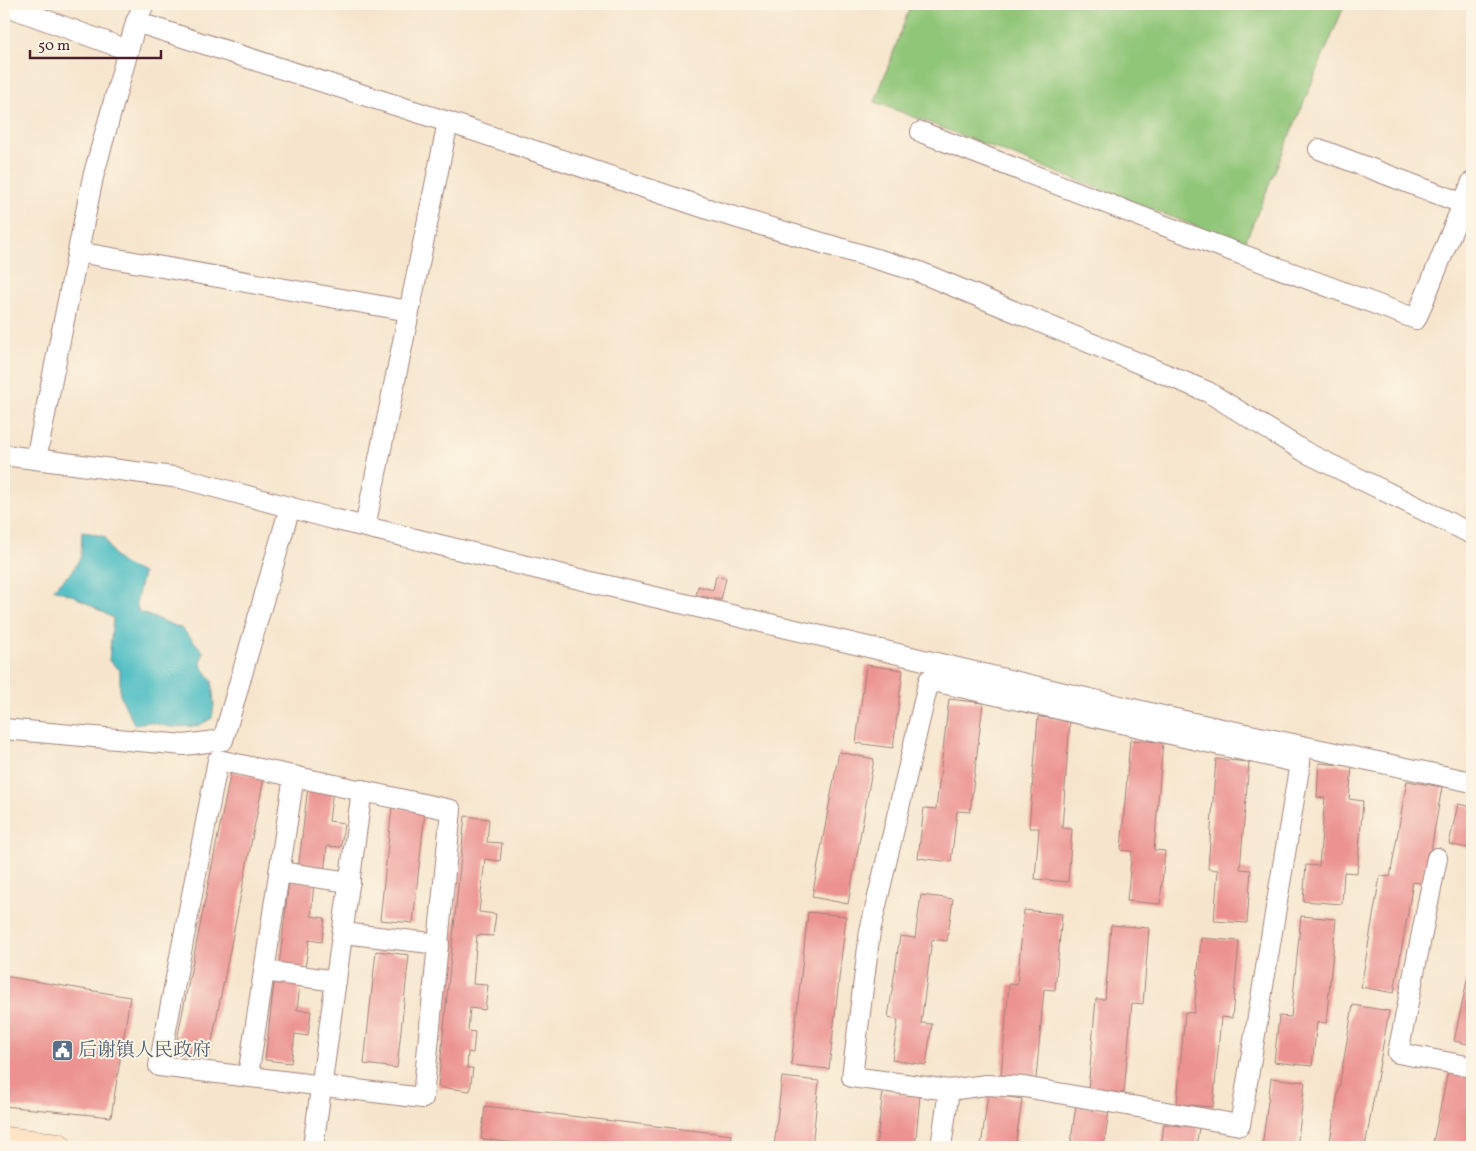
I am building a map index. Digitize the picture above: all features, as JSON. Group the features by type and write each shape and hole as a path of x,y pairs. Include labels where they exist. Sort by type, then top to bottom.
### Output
{"main road":[{"path":"4,1141 58,1147"}],"street":[{"path":"4,5 128,50"},
{"path":"36,459 92,177 140,13 448,122 714,211 917,270 1208,392 1307,453 1472,534"},
{"path":"364,527 448,122"},
{"path":"920,132 1416,319 1468,206 1472,182"},
{"path":"1319,149 1468,206"},
{"path":"78,252 409,311"},
{"path":"4,454 181,478 364,527 629,591 1184,721 1472,782"},
{"path":"4,729 184,745 223,740 290,507"},
{"path":"929,680 1300,763 1240,1125 1024,1087 986,1085 949,1090 852,1077 870,931 929,680"},
{"path":"218,760 362,790 451,810 423,1098 159,1066 218,760"},
{"path":"248,1076 294,776"},
{"path":"313,1147 362,790"},
{"path":"1437,858 1398,1053 1472,1067"},
{"path":"279,872 350,882"},
{"path":"343,934 438,944"},
{"path":"264,970 336,981"},
{"path":"941,1147 949,1090"}],"green space":[{"path":"911,4 1345,4 1244,245 875,102"}],"water":[{"path":"82,531 105,537 112,552 119,561 143,573 136,603 139,612 181,628 203,651 201,665 212,681 214,704 212,718 198,726 171,727 148,722 134,724 120,695 120,670 109,661 113,618 74,596 53,589 72,572 81,556"}],"building":[{"path":"716,576 726,578 721,600 696,595 698,586 713,590"},
{"path":"866,665 903,670 893,748 856,743"},
{"path":"949,699 983,703 970,812 957,811 951,862 918,858 924,808 936,809"},
{"path":"1038,717 1070,720 1062,828 1072,829 1068,882 1035,879 1039,828 1029,828"},
{"path":"1130,740 1163,742 1154,850 1165,851 1160,904 1127,901 1132,851 1121,850"},
{"path":"839,752 874,759 848,904 812,897"},
{"path":"1216,759 1249,762 1240,869 1251,870 1247,923 1214,921 1218,870 1208,869"},
{"path":"1319,763 1352,766 1349,799 1363,801 1357,873 1344,872 1342,904 1303,901 1306,865 1319,866 1325,798 1317,797"},
{"path":"231,771 264,778 209,1056 175,1050"},
{"path":"1407,781 1442,787 1425,884 1413,882 1394,993 1361,987 1380,876 1390,877"},
{"path":"308,786 333,789 329,821 344,823 341,847 327,846 324,874 298,871"},
{"path":"1458,804 1472,807 1472,849 1449,844"},
{"path":"392,807 425,811 413,923 380,920"},
{"path":"465,816 489,819 487,842 502,843 500,861 485,859 479,912 496,914 493,936 477,935 473,984 488,985 485,1010 470,1008 468,1031 475,1032 473,1053 468,1052 467,1068 473,1068 470,1091 438,1087"},
{"path":"289,880 314,883 311,916 325,918 322,942 309,940 305,969 279,966"},
{"path":"921,895 953,899 947,941 932,939 921,1023 932,1024 926,1065 892,1060 898,1020 888,1018 900,936 915,938"},
{"path":"1024,910 1062,914 1055,990 1044,989 1036,1079 1001,1076 1009,984 1017,985"},
{"path":"808,912 846,916 829,1069 791,1065"},
{"path":"1301,916 1336,919 1326,1023 1317,1022 1312,1066 1274,1062 1279,1016 1291,1017"},
{"path":"1111,925 1149,928 1143,1004 1132,1003 1124,1093 1088,1090 1096,999 1105,999"},
{"path":"1201,938 1239,941 1232,1018 1221,1017 1213,1107 1177,1104 1185,1012 1194,1013"},
{"path":"376,951 409,955 397,1068 364,1064"},
{"path":"1472,962 1472,1045 1454,1041"},
{"path":"275,974 301,977 297,1010 311,1011 308,1036 295,1034 291,1063 265,1060"},
{"name":"后谢镇人民政府","path":"4,976 130,997 111,1117 4,1106"},
{"path":"1353,1005 1389,1011 1365,1147 1329,1147"},
{"path":"1448,1071 1472,1076 1472,1127 1468,1147 1432,1147"},
{"path":"782,1077 819,1081 812,1147 774,1147"},
{"path":"1271,1078 1305,1082 1297,1147 1262,1147"},
{"path":"883,1092 920,1096 915,1147 876,1147"},
{"path":"988,1094 1022,1099 1015,1147 981,1147"},
{"path":"1076,1105 1109,1110 1104,1147 1070,1147"},
{"path":"485,1106 732,1135 730,1147 549,1147 481,1139"},
{"path":"1164,1124 1199,1128 1196,1147 1161,1147"}],"place":[{"name":"后谢镇人民政府","path":"62,1051"}]}
